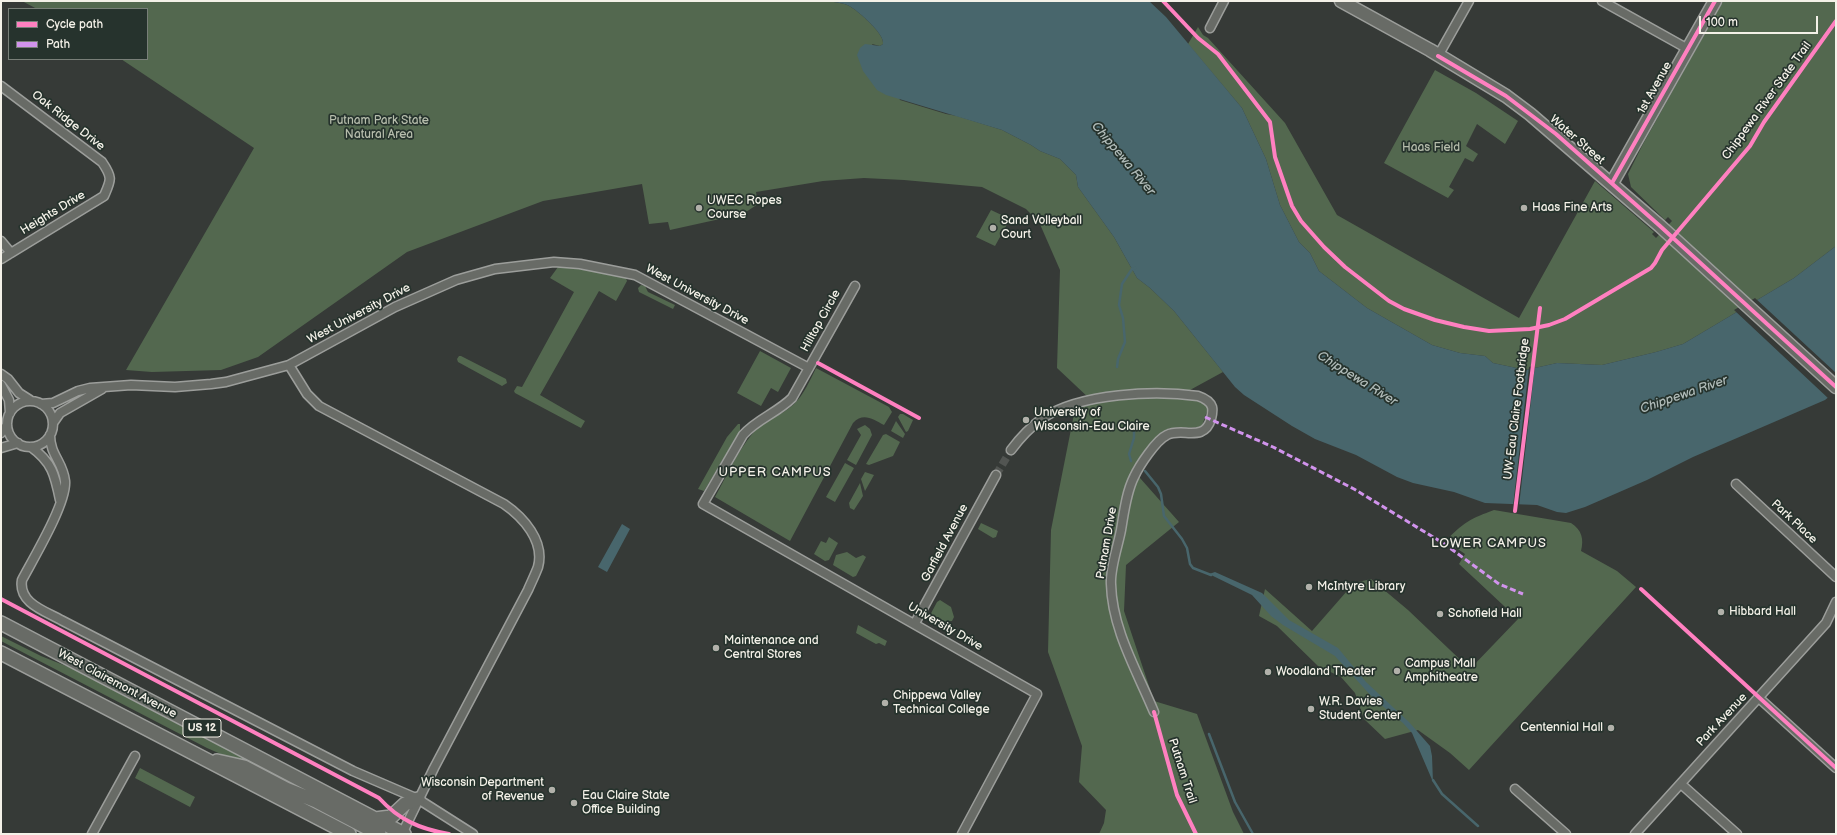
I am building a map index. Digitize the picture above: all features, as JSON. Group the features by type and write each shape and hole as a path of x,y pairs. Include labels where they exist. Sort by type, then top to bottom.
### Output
{"main road":[{"name":"Water Street","path":"1341,1 1430,50 1506,96 1556,134 1660,226 1836,387"},
{"name":"1st Avenue","path":"1612,183 1715,1"},
{"name":"West Clairemont Avenue","path":"1,622 402,834"},
{"path":"1,633 39,651 76,663"},
{"name":"US 12","path":"1,652 349,834"},
{"path":"200,757 244,767 286,789 316,801 379,834"},
{"path":"375,819 390,817 405,804 418,800"}],"street":[{"path":"1210,28 1224,1"},
{"path":"1438,56 1469,1"},
{"path":"1602,1 1688,49"},
{"name":"Oak Ridge Drive","path":"1,86 102,162 111,175 110,182"},
{"name":"Heights Drive","path":"1,259 104,196 110,182"},
{"path":"1,240 11,253"},
{"name":"West University Drive","path":"41,404 53,403 78,391 90,388 131,385 175,387 211,384 226,382 289,366 395,307 456,280 495,269 554,262 580,264 635,275 809,368"},
{"name":"Hilltop Circle","path":"809,368 855,286"},
{"path":"289,366 307,394 319,406 504,504 518,513 530,530 538,546 538,566 528,590 418,800 402,834"},
{"name":"University Drive","path":"809,368 792,398 750,428 743,436 703,504 915,623 1037,694 962,834"},
{"path":"1,374 8,379 18,393 41,404 47,409 53,423 50,435 50,448 59,463 64,476 65,489 51,524 22,580 22,592 31,603 68,624 353,771 418,800 473,834"},
{"path":"1,385 9,400 10,412 7,425 1,433"},
{"name":"West University Drive","path":"53,423 60,412 104,388"},
{"name":"Putnam Drive","path":"1011,450 1027,431 1043,418 1057,410 1076,404 1141,393 1168,393 1203,397 1211,405 1211,420 1204,431 1198,433 1171,433 1166,435 1156,444 1134,477 1130,487 1123,517 1111,583 1116,622 1154,712"},
{"path":"10,412 22,402 30,400"},
{"path":"7,425 13,439 18,443 31,447 45,458 50,465 56,479 60,500"},
{"path":"31,447 44,441 50,435"},
{"path":"1,448 18,443"},
{"name":"Garfield Avenue","path":"915,623 996,475"},
{"name":"Park Place","path":"1736,484 1836,577"},
{"name":"Park Avenue","path":"1635,834 1826,623 1836,602"},
{"name":"Park Avenue","path":"1826,623 1836,617"},
{"path":"1759,698 1836,768"},
{"path":"92,834 135,756"},
{"path":"1681,784 1736,834"},
{"path":"1515,789 1566,834"}],"green space":[{"name":"Putnam Park State Natural Area","path":"22,1 822,1 848,5 860,13 876,29 883,40 883,44 880,46 872,44 900,100 1002,130 1040,151 1060,159 1076,175 1078,187 1114,237 1137,278 1174,311 1223,372 1190,390 1186,399 1200,401 1208,408 1202,426 1167,429 1155,438 1132,469 1179,522 1126,565 1124,611 1154,701 1197,714 1233,812 1244,834 1099,834 1104,823 1106,810 1079,782 1082,746 1048,652 1051,530 1076,404 1091,400 1057,368 1060,270 1039,222 1026,209 982,187 864,178 823,181 756,192 758,204 746,212 670,230 668,222 649,224 642,184 543,201 407,252 258,357 221,370 152,372 126,370 254,148 122,60 148,60 148,8 35,8"},
{"path":"1723,1 1836,1 1836,246 1794,278 1683,344 1602,365 1557,363 1526,370 1493,363 1485,356 1460,353 1432,345 1367,308 1319,271 1310,253 1299,242 1280,205 1266,159 1242,108 1188,44 1198,27 1203,35 1208,38 1285,123 1337,215 1519,318 1595,181 1654,232 1652,234 1656,238 1672,221 1668,217 1665,220 1631,187 1628,174 1643,144"},
{"name":"Haas Field","path":"1435,70 1476,93 1518,121 1505,144 1477,124 1466,146 1478,154 1473,162 1465,158 1449,187 1454,190 1448,198 1384,163"},
{"name":"Sand Volleyball Court","path":"991,210 1010,219 995,246 976,237"},
{"path":"558,267 575,268 626,278 627,281 616,301 599,291 540,395 585,421 581,428 515,393 514,391 517,386 522,387 574,292 550,278"},
{"path":"641,285 645,286 648,292 675,305 673,309 639,292 638,288"},
{"path":"760,351 791,368 778,392 771,388 761,406 737,393"},
{"path":"459,356 506,379 507,383 502,386 458,362 457,359"},
{"path":"816,368 889,407 892,412 884,425 864,417 853,423 790,541 715,497 732,464 747,440 762,425 788,409 797,401"},
{"path":"900,414 903,414 913,420 908,431 906,432 898,417"},
{"path":"896,421 905,434 903,438 891,431"},
{"path":"738,424 740,424 740,431 704,491 698,489 727,437"},
{"path":"865,425 870,429 872,435 856,465 847,460 861,435 857,429"},
{"path":"886,434 900,442 893,456 869,465 866,464 883,435"},
{"path":"845,463 854,468 835,502 826,497"},
{"path":"865,472 874,475 865,491 861,479"},
{"path":"860,483 863,496 854,510 850,508 849,503"},
{"path":"1494,510 1571,523 1580,532 1582,539 1581,551 1617,571 1636,587 1469,770 1450,753 1418,730 1385,739 1364,719 1355,693 1341,677 1318,666 1277,626 1259,616 1265,589 1312,631 1354,583 1371,579 1408,610 1470,669 1518,619 1459,564 1465,554 1446,541 1468,522"},
{"path":"981,523 998,531 996,537 993,538 978,529"},
{"path":"829,537 838,543 829,560 825,561 814,554 821,541 826,543"},
{"path":"847,552 856,558 863,555 866,557 856,576 853,577 833,565 836,555"},
{"path":"940,600 951,607 954,617 952,621 936,622 928,619 937,602"},
{"path":"858,625 887,641 885,646 879,643 876,644 856,633"},
{"path":"1,636 41,656 81,672 283,778 281,783 246,765 207,748 1,641"},
{"path":"140,768 195,797 190,807 135,778"}],"water":[{"name":"Chippewa River","path":"822,1 1149,1 1166,17 1242,108 1266,159 1280,205 1299,242 1310,253 1319,271 1367,308 1432,345 1460,353 1485,356 1493,363 1526,370 1557,363 1602,365 1683,344 1794,278 1836,246 1836,391 1825,400 1693,457 1647,480 1585,507 1566,513 1557,512 1537,505 1485,503 1454,492 1413,483 1397,477 1356,455 1315,439 1244,395 1235,387 1174,311 1137,278 1114,237 1078,187 1076,175 1060,159 1040,151 1002,130 886,95 877,90 863,71 857,55 860,48 865,44 880,46 883,44 883,40 880,35 860,13 848,5"},
{"path":"622,524 630,529 607,572 598,567"},
{"path":"1215,572 1262,593 1289,620 1338,648 1366,682 1409,722 1430,746 1433,782 1412,733 1403,723 1373,698 1335,656 1283,625 1271,616 1252,595 1209,574"}],"pier":[{"path":"1755,298 1836,373 1836,393 1829,399 1734,310"},
{"path":"1535,365 1519,506 1513,506 1529,367"}],"waterway":[{"path":"1117,367 1118,359 1125,342 1123,318 1119,305 1122,284 1132,269 1135,268"},
{"path":"1131,461 1129,454 1134,438 1134,431"},
{"path":"1145,471 1158,487 1161,494 1164,516 1187,548 1190,564 1193,568 1211,575"},
{"path":"1209,734 1235,802 1253,834"},
{"path":"1433,780 1442,794 1478,826"}],"tunnel":[{"path":"996,475 1011,450"}],"marked path":[{"path":"1205,417 1273,447 1354,489 1443,543 1499,584 1523,594"}],"cycle path":[{"name":"Chippewa River State Trail","path":"1163,1 1198,38 1218,54 1270,122 1275,157 1292,206 1301,221 1324,247 1345,267 1389,301 1404,309 1435,320 1489,331 1530,329 1549,325 1565,319 1651,268 1662,250 1750,146 1764,122 1836,21"},
{"path":"1612,183 1715,1"},
{"path":"1438,56 1506,96 1556,134 1660,226 1836,387"},
{"name":"UW-Eau Claire Footbridge","path":"1515,511 1540,308"},
{"path":"818,363 919,418"},
{"path":"1641,589 1836,768"},
{"path":"1,599 379,798 402,818 419,826 449,834"},
{"name":"Putnam Trail","path":"1154,712 1177,795 1196,834"}],"place":[{"name":"UWEC Ropes Course","path":"699,208"},
{"name":"Haas Fine Arts","path":"1524,208"},
{"name":"Sand Volleyball Court","path":"993,228"},
{"name":"University of Wisconsin-Eau Claire","path":"1026,420"},
{"name":"McIntyre Library","path":"1309,587"},
{"name":"Hibbard Hall","path":"1721,612"},
{"name":"Schofield Hall","path":"1440,614"},
{"name":"Maintenance and Central Stores","path":"716,648"},
{"name":"Campus Mall Amphitheatre","path":"1397,671"},
{"name":"Woodland Theater","path":"1268,672"},
{"name":"Chippewa Valley Technical College","path":"885,703"},
{"name":"W.R. Davies Student Center","path":"1311,709"},
{"name":"Centennial Hall","path":"1611,728"},
{"name":"Wisconsin Department of Revenue","path":"552,790"},
{"name":"Eau Claire State Office Building","path":"574,803"}],"district":[{"name":"UPPER CAMPUS","path":"775,473"},
{"name":"LOWER CAMPUS","path":"1489,544"}]}
